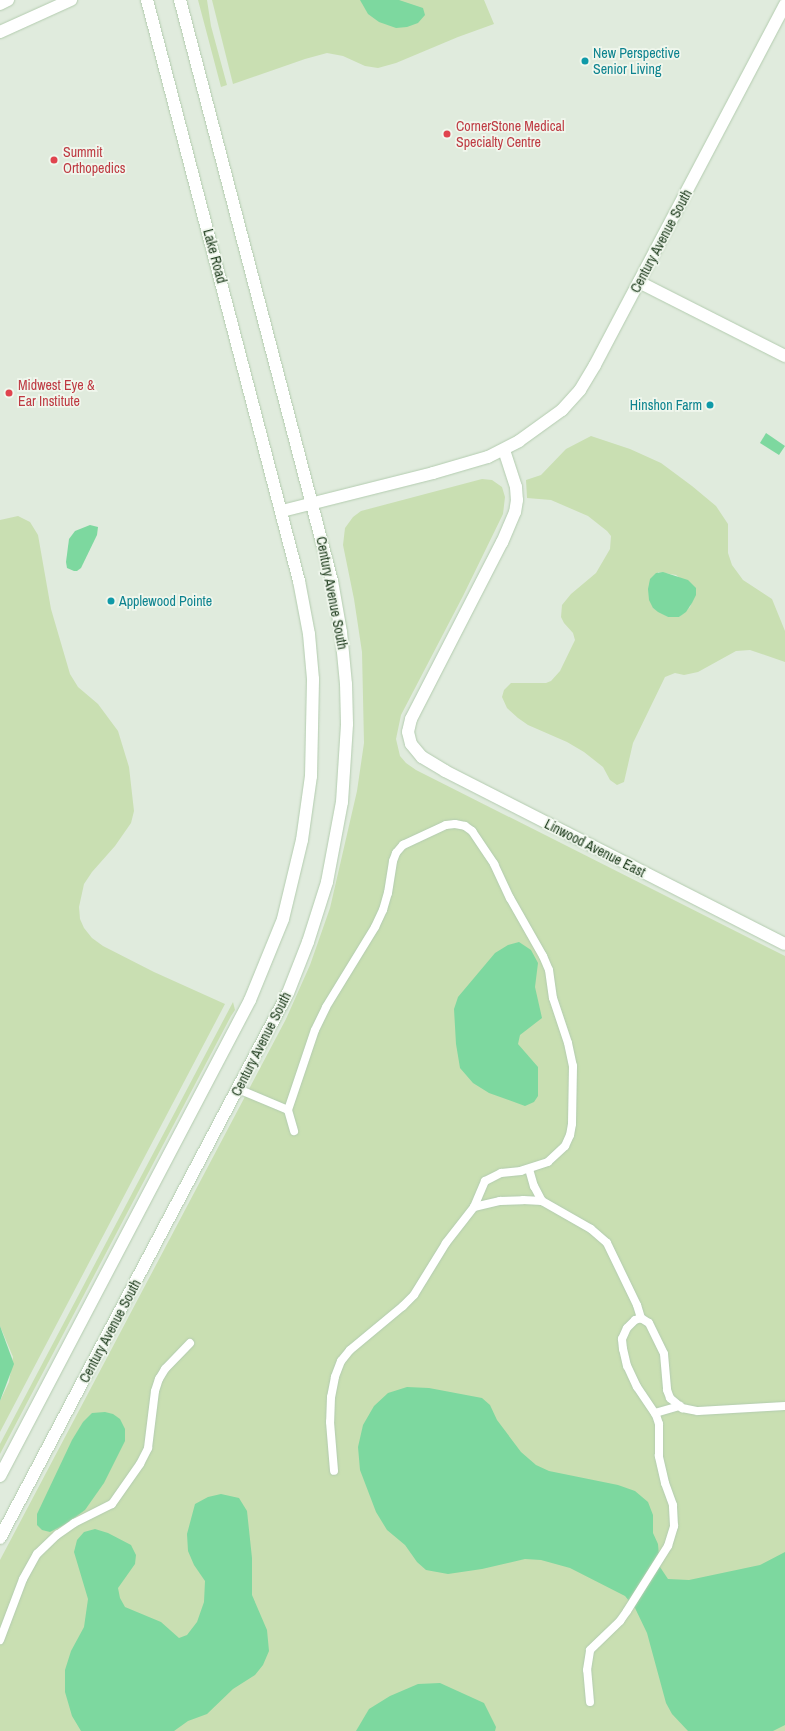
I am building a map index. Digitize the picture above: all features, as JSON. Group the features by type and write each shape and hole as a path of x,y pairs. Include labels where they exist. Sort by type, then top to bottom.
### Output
{"main road":[{"path":"0,4 8,0"},
{"path":"0,32 71,0"},
{"name":"Lake Road","path":"147,0 282,511"},
{"path":"180,0 313,505"},
{"name":"Century Avenue South","path":"0,1476 244,1012 283,919 294,877 306,819 311,776 314,727 313,679 309,634 299,581 282,511 313,505 469,464 504,450 553,417 574,397 589,376 785,4"},
{"path":"639,282 785,356"},
{"name":"Linwood Avenue East","path":"504,450 517,492 515,512 502,542 412,716 408,732 411,744 422,757 445,772 785,944"},
{"name":"Century Avenue South","path":"0,1538 280,1008 306,948 327,882 342,802 347,724 344,655 332,580 313,505"}],"lane":[{"path":"294,1131 288,1110 315,1030 326,1007 375,927 383,910 396,853 403,845 446,825 460,825 472,831 481,842 494,864 510,898 544,956 549,970 553,998 568,1043 573,1066 572,1124 570,1135 565,1146 548,1162 529,1169 501,1173 485,1181 474,1207 446,1243 414,1295 350,1350 342,1361 335,1377 331,1397 330,1422 334,1471"},
{"path":"238,1089 288,1110"},
{"path":"529,1169 538,1196 542,1201 591,1229 607,1243 637,1305 641,1318 649,1323 664,1354 667,1390 670,1398 680,1406 698,1411 785,1406"},
{"path":"474,1207 500,1201 542,1201"},
{"path":"590,1702 587,1670 590,1650 620,1621 627,1611 668,1546 674,1526 674,1515 659,1456 659,1424 655,1413 637,1387 627,1366 622,1349 622,1339 625,1330 630,1324 641,1318"},
{"path":"0,1640 22,1579 37,1554 56,1535 74,1523 112,1504 140,1464 148,1448 155,1391 159,1379 170,1364 190,1343"},
{"path":"655,1413 680,1406"}],"shaded area":[{"path":"198,0 207,0 211,26 227,85 221,87"},
{"path":"212,0 484,0 494,24 458,37 396,63 378,68 365,66 343,56 327,53 233,84"},
{"path":"360,0 399,0 423,8 425,15 418,23 407,27 396,28 379,22 368,14"},
{"path":"766,433 785,446 779,455 760,443"},
{"path":"591,436 630,449 661,463 692,486 716,506 728,524 728,553 732,565 743,580 772,599 785,631 785,662 750,650 736,651 698,672 684,675 675,673 665,677 633,743 624,782 617,785 610,780 603,767 584,752 567,742 528,725 518,718 507,708 502,697 504,690 511,683 546,683 551,681 560,671 575,640 573,633 561,617 562,605 571,594 596,573 610,549 611,536 588,516 551,500 527,498 526,480 541,475 566,449","holes":["658,572 676,575 696,591 690,607 679,617 668,617 653,608"]},
{"path":"482,479 492,480 502,487 505,497 503,514 463,596 401,715 396,739 400,756 406,763 416,770 785,956 785,1731 0,1731 0,1560 286,1019 310,965 330,908 357,791 364,743 362,652 354,599 343,545 345,528 353,517 361,511"},
{"path":"18,516 30,522 38,535 51,609 70,674 78,687 98,704 118,731 129,767 134,811 131,823 115,846 92,872 84,884 79,907 80,919 84,928 92,938 103,946 154,972 225,1004 0,1432 0,1401 9,1382 13,1357 0,1326 0,520"},
{"path":"90,525 98,527 97,535 81,568 74,571 67,568 66,562 69,539 75,531"},
{"path":"663,572 688,580 696,588 696,595 692,603 686,612 679,617 668,617 658,612 653,608 649,600 648,589 650,579 656,573"},
{"path":"519,942 531,950 538,963 535,987 542,1018 520,1035 518,1044 538,1067 538,1096 534,1102 525,1106 489,1093 473,1083 460,1068 456,1044 454,1009 458,997 495,953 508,945"},
{"path":"233,1002 235,1010 0,1454 0,1444"},
{"path":"0,1326 14,1364 0,1401"},
{"path":"407,1387 429,1388 482,1398 490,1405 497,1420 521,1452 536,1465 549,1471 618,1485 635,1491 648,1502 653,1515 653,1533 658,1544 660,1567 668,1579 689,1580 760,1565 785,1552 785,1725 773,1731 688,1731 672,1714 666,1703 647,1633 635,1608 625,1596 570,1568 541,1560 525,1559 482,1569 448,1574 426,1570 417,1562 405,1545 387,1530 376,1512 360,1470 358,1447 363,1425 374,1406 388,1393"},
{"path":"105,1412 113,1414 120,1419 125,1429 125,1441 104,1483 85,1510 66,1524 50,1532 42,1530 37,1525 37,1514 72,1440 83,1422 92,1413"},
{"path":"221,1494 239,1498 247,1511 252,1558 252,1595 267,1630 269,1651 263,1665 255,1675 233,1689 207,1714 188,1721 174,1731 81,1731 72,1716 65,1692 65,1670 71,1651 84,1627 88,1599 74,1552 77,1540 84,1532 95,1529 108,1533 131,1545 136,1555 135,1564 118,1588 120,1598 125,1607 161,1622 179,1638 187,1635 197,1622 204,1602 205,1581 194,1565 188,1551 187,1534 195,1504 208,1497"},
{"path":"440,1683 484,1703 496,1727 495,1731 356,1731 369,1709 390,1696 418,1684"}],"place":[{"name":"New Perspective Senior Living","path":"585,61"},
{"name":"CornerStone Medical Specialty Centre","path":"447,134"},
{"name":"Summit Orthopedics","path":"54,160"},
{"name":"Midwest Eye & Ear Institute","path":"9,393"},
{"name":"Hinshon Farm","path":"710,405"},
{"name":"Applewood Pointe","path":"111,601"}]}
